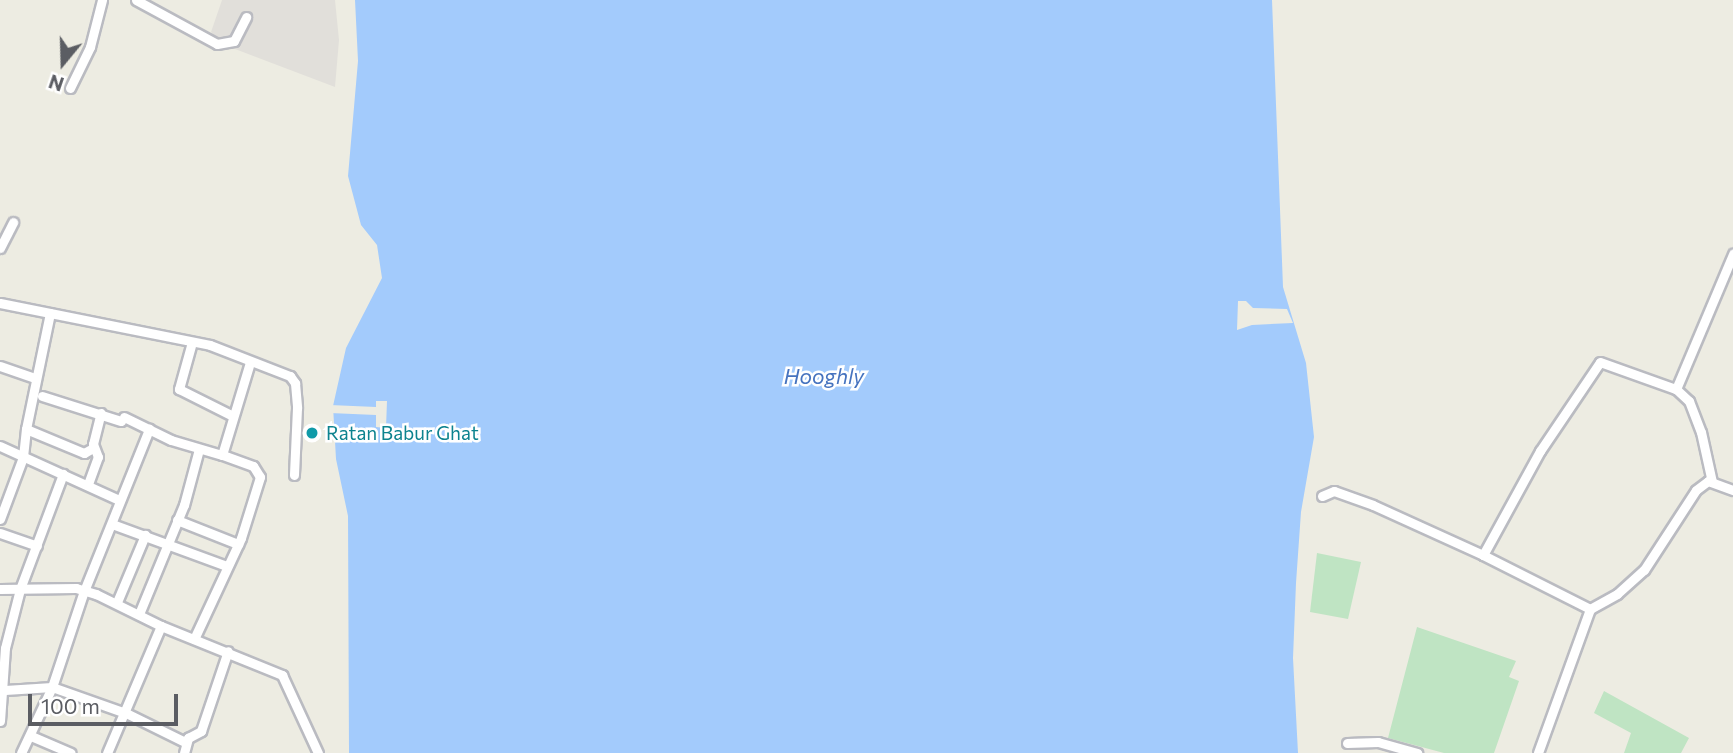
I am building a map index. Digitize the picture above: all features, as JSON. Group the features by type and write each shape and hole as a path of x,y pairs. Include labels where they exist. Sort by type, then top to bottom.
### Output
{"street":[{"path":"70,88 90,47 102,0"},
{"path":"136,0 217,44 234,41 246,17"},
{"path":"0,248 13,222"},
{"path":"1676,389 1733,254"},
{"path":"0,304 192,342 290,376 295,383 294,475"},
{"path":"0,519 23,457 34,378 50,313"},
{"path":"192,342 179,389 233,416"},
{"path":"222,455 250,362"},
{"path":"1483,555 1540,451 1600,362 1676,389 1689,401 1701,432 1712,482"},
{"path":"0,366 34,378"},
{"path":"42,396 123,419 199,449 222,455 260,473 238,544 194,639"},
{"path":"88,485 98,457 93,447 101,413"},
{"path":"26,429 84,453 93,447"},
{"path":"21,753 52,687 84,590 149,429"},
{"path":"0,446 119,500"},
{"path":"139,614 177,520 199,449"},
{"path":"0,721 5,648 20,589 64,474"},
{"path":"1538,753 1590,609 1617,594 1644,570 1696,490 1712,482 1733,490"},
{"path":"1322,496 1334,491 1373,505 1483,555 1590,609"},
{"path":"177,520 238,544"},
{"path":"112,524 227,566"},
{"path":"0,533 37,546"},
{"path":"117,602 145,535"},
{"path":"0,589 84,590 117,602 161,626 282,675 318,753"},
{"path":"107,753 161,626"},
{"path":"185,742 201,731 228,651"},
{"path":"3,694 52,687 126,713 185,742"},
{"path":"31,736 71,753"},
{"path":"184,753 185,742"},
{"path":"1347,743 1378,742 1417,753"}],"shaded area":[{"path":"222,0 335,0 339,40 335,87 222,44 211,32"}],"green space":[{"path":"1317,553 1361,562 1348,619 1310,612"},
{"path":"1417,627 1516,661 1509,677 1519,681 1494,753 1444,753 1388,738"},
{"path":"1604,691 1689,738 1681,753 1624,753 1631,733 1594,713"}],"water":[{"name":"Hooghly","path":"355,0 1272,0 1283,287 1306,363 1314,437 1301,512 1296,583 1293,658 1298,753 349,753 348,516 336,459 333,406 346,348 382,278 377,245 361,225 348,176 358,61"}],"pier":[{"path":"1238,301 1246,301 1253,308 1287,309 1293,323 1252,325 1237,330"},
{"path":"376,401 387,401 386,428 376,427 376,415 330,413 330,405 376,407"}],"place":[{"name":"Ratan Babur Ghat","path":"312,433"}]}
